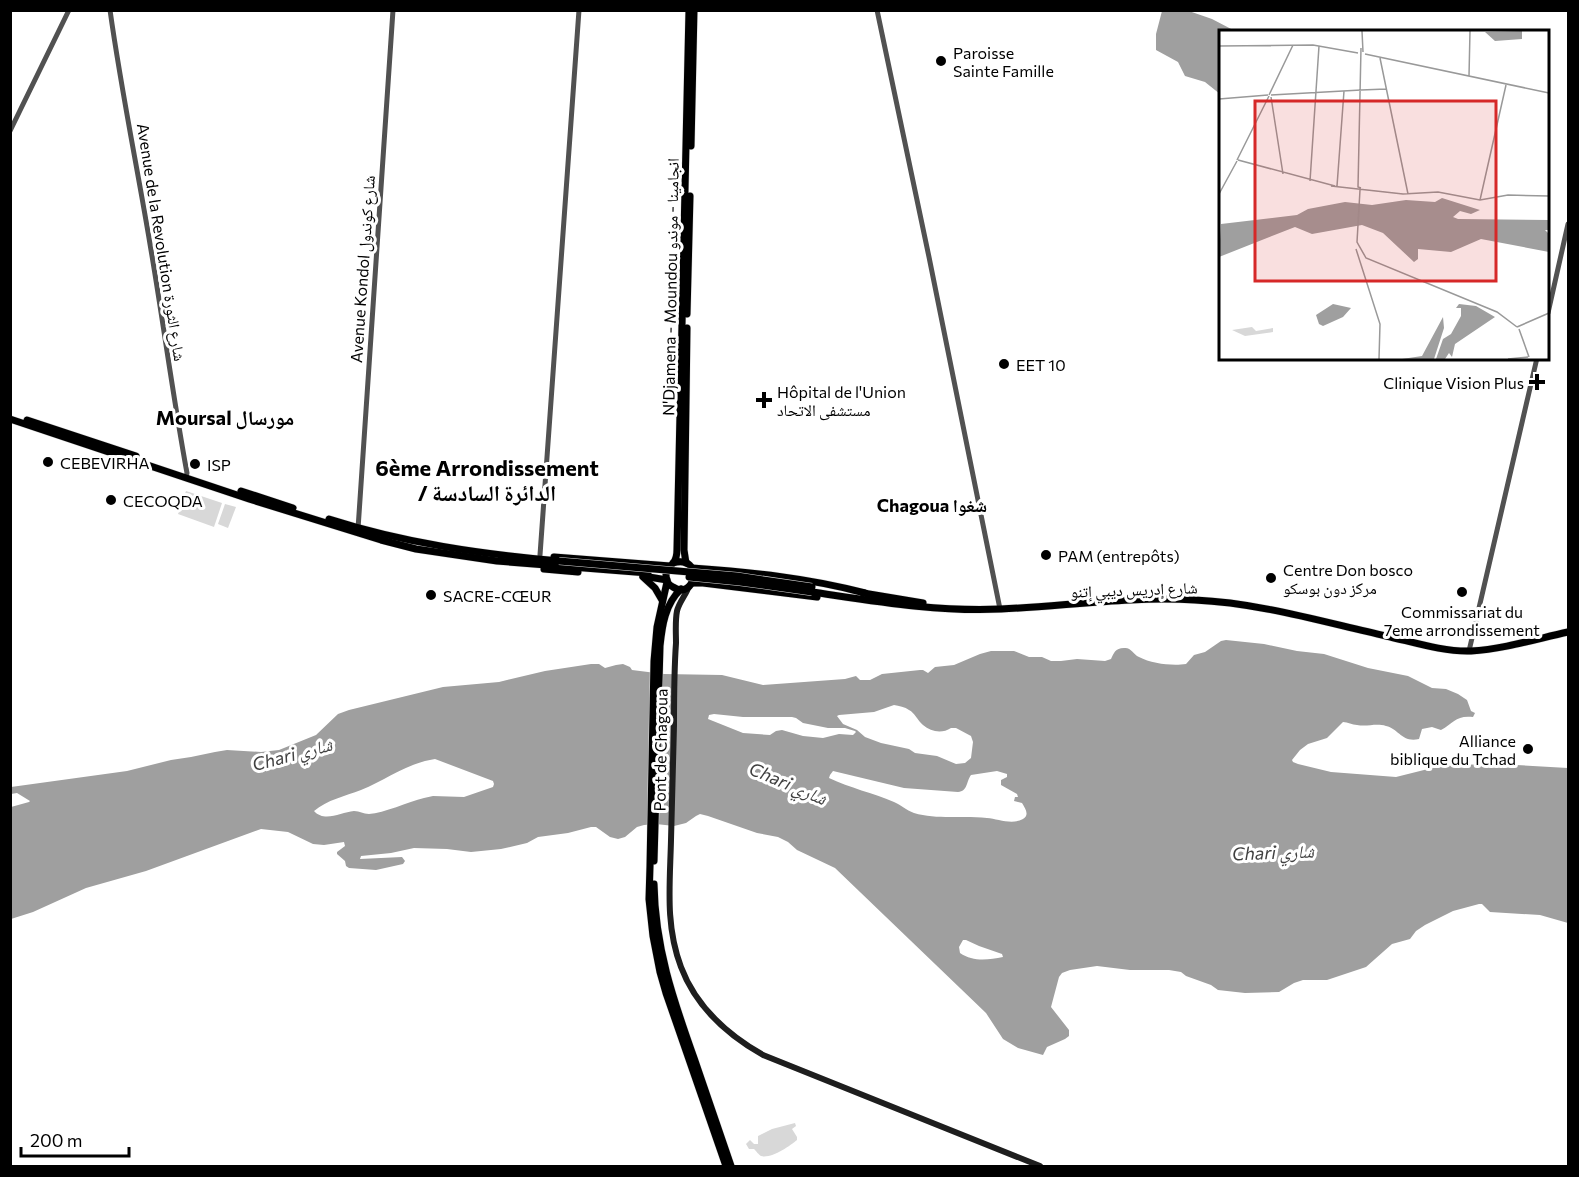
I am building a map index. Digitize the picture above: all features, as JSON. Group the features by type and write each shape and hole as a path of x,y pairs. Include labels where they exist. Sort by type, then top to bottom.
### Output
{"main road":[{"name":"N'Djamena - Moundou انجامينا - موندو","path":"672,565 677,549 689,10"},
{"name":"N'Djamena - Moundou انجامينا - موندو","path":"689,566 684,550 694,10"},
{"path":"10,414 258,502 381,540 416,549 497,561 559,563"},
{"path":"10,419 358,528 418,543 559,563"},
{"path":"504,556 540,555 672,565 682,562 689,566 777,576 837,586 865,597"},
{"path":"497,561 557,571 654,577 667,581 673,588 714,584 849,600 865,597"},
{"name":"شارع إدريس ديبي إتنو","path":"559,563 812,590 918,607 966,610 1130,600 1197,600 1246,606 1428,645 1469,651 1500,648 1569,632"},
{"path":"672,565 666,573 667,581 657,627 651,918 660,972 726,1167"},
{"path":"656,661 670,602 694,576 689,566"},
{"path":"640,576 652,584 663,600"},
{"name":"Pont de Chagoua","path":"687,586 678,610 675,663 670,926 674,948 690,987 703,1008 715,1021 745,1045 763,1055 1040,1167"},
{"path":"653,836 654,899 661,953 681,1022 731,1167"}],"street":[{"path":"10,131 69,10"},
{"name":"Avenue de la Revolution شارع الثورة","path":"110,10 186,475"},
{"name":"Avenue Kondol شارع كوندول","path":"358,528 393,10"},
{"path":"540,555 579,10"},
{"path":"877,10 1000,609"},
{"path":"1549,309 1569,224"},
{"path":"1469,651 1537,360"}],"shaded area":[{"path":"186,491 222,503 214,527 178,514"},
{"path":"225,504 236,507 228,528 218,524"},
{"path":"795,1123 796,1126 792,1129 797,1140 775,1154 761,1156 754,1149 749,1149 746,1144 750,1140 758,1144 758,1136 772,1129"}],"water":[{"path":"1186,10 1212,19 1233,30 1219,30 1219,93 1205,82 1185,76 1178,62 1156,50 1156,34 1162,11"},
{"name":"Chari شاري","path":"1221,641 1264,644 1324,654 1368,668 1408,676 1432,688 1446,689 1458,694 1467,700 1471,711 1475,713 1473,717 1459,718 1441,730 1432,727 1422,729 1419,739 1413,740 1386,726 1353,725 1343,722 1327,738 1308,744 1300,750 1292,760 1298,764 1331,772 1396,777 1452,765 1498,764 1568,768 1568,923 1540,915 1490,912 1479,904 1453,911 1425,925 1410,939 1392,944 1366,967 1327,980 1303,980 1279,992 1245,993 1218,990 1181,972 1169,970 1130,970 1097,966 1070,970 1059,977 1051,1007 1069,1030 1069,1036 1047,1047 1043,1055 1018,1048 1003,1039 986,1013 835,868 797,850 778,837 757,833 700,814 686,823 674,826 656,824 637,827 625,837 618,839 610,837 596,827 591,827 538,837 527,843 501,849 471,852 414,848 361,856 360,859 402,857 405,861 403,864 376,870 346,866 345,861 337,854 345,846 344,842 313,844 288,832 261,829 146,871 86,888 33,912 11,919 11,807 30,801 17,793 11,794 11,787 127,771 227,750 261,752 279,750 316,735 338,714 443,687 499,682 545,671 591,664 599,664 605,668 623,664 632,670 664,674 722,675 763,685 845,679 856,676 860,680 870,680 882,674 920,670 928,673 935,667 954,665 991,651 1014,651 1029,657 1042,657 1051,661 1077,659 1105,661 1111,659 1117,650 1126,648 1150,661 1181,665 1186,664 1194,655 1205,652","holes":["894,705 911,711 923,725 933,731 940,732 956,728 971,736 973,742 971,758 965,763 956,764 937,756 915,753 909,749 881,743 843,724 837,716 874,712","709,715 792,717 803,723 828,728 845,728 856,732 853,735 839,734 823,738 803,736 782,730 770,735 743,733 708,719","435,759 493,781 493,787 464,797 433,796 369,814 354,811 328,817 314,811 330,801 361,790 425,761","833,771 904,788 958,792 965,788 971,775 997,771 1007,774 1007,777 1001,780 1001,785 1017,794 1018,797 1015,797 1014,801 1022,803 1026,816 1019,821 1010,822 978,817 923,815 829,778","963,940 966,940 1002,954 1003,957 975,959 960,953 959,947"]}],"place":[{"name":"Paroisse Sainte Famille","path":"941,61"},
{"name":"EET 10","path":"1004,364"},
{"name":"Clinique Vision Plus","path":"1537,382"},
{"name":"Hôpital de l'Union مستشفى الاتحاد","path":"764,400"},
{"name":"CEBEVIRHA","path":"48,462"},
{"name":"ISP","path":"195,464"},
{"name":"CECOQDA","path":"111,500"},
{"name":"PAM (entrepôts)","path":"1046,555"},
{"name":"Centre Don bosco مركز دون بوسكو","path":"1271,578"},
{"name":"Commissariat du 7eme arrondissement","path":"1462,592"},
{"name":"SACRE-CŒUR","path":"431,595"},
{"name":"Alliance biblique du Tchad","path":"1528,749"}],"district":[{"name":"Moursal مورسال","path":"225,417"},
{"name":"6ème Arrondissement / الدائرة السادسة","path":"487,480"},
{"name":"Chagoua شغوا","path":"932,505"}]}
